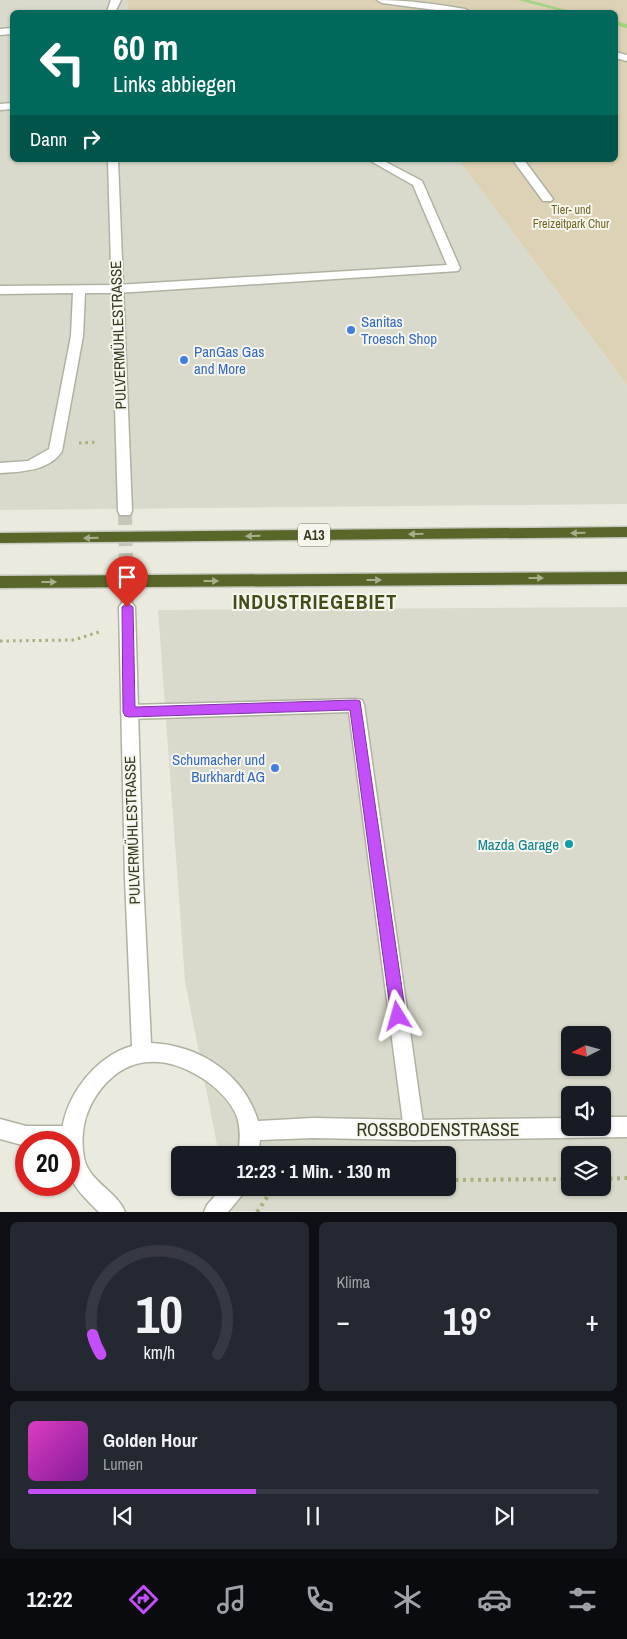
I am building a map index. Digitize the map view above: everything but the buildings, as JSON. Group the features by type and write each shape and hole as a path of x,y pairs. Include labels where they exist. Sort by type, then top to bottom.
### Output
{"highway":[{"name":"A13","path":"0,538 627,532"},
{"path":"0,582 627,578"}],"street":[{"path":"381,0 394,10"},
{"path":"381,0 451,10"},
{"name":"PULVERMÜHLESTRASSE","path":"113,162 125,511"},
{"path":"0,290 117,289 454,268 418,183 378,162"},
{"path":"519,162 547,199"},
{"path":"0,468 17,468 41,462 55,451 77,336 79,289"},
{"name":"PULVERMÜHLESTRASSE","path":"127,607 137,985 142,1053"},
{"path":"129,712 356,705 414,1130"},
{"path":"73,1131 75,1114 85,1091 100,1075 118,1061 142,1053 166,1052 201,1066 217,1076 232,1090 239,1102 250,1131 249,1146"},
{"name":"ROSSBODENSTRASSE","path":"250,1131 313,1128 414,1130 627,1127"},
{"path":"0,1129 15,1135"},
{"path":"80,1171 98,1197 115,1212"},
{"path":"214,1212 228,1196"}],"path":[{"path":"0,641 74,640 102,631"},
{"path":"611,1179 627,1178"},
{"path":"456,1180 561,1179"},
{"path":"256,1212 268,1196"}],"shaded area":[{"path":"0,0 127,0 128,10 10,10 10,162 460,162 627,385 627,504 0,510"},
{"path":"627,607 627,1211 230,1211 227,1196 456,1196 456,1146 217,1146 185,981 158,610"}],"green space":[{"name":"Tier- und Freizeitpark Chur","path":"127,0 627,0 627,385 460,162 618,162 618,10 128,10"}],"waterway":[{"path":"521,0 563,10"},
{"path":"618,24 627,26"}],"tunnel":[{"path":"125,511 127,607"}],"place":[{"name":"Sanitas Troesch Shop","path":"351,330"},
{"name":"PanGas Gas and More","path":"184,360"},
{"name":"Schumacher und Burkhardt AG","path":"275,768"},
{"name":"Mazda Garage","path":"569,844"}],"district":[{"name":"INDUSTRIEGEBIET","path":"315,601"}],"route":[{"path":"127,607 129,712 356,705 398,1016"}]}
